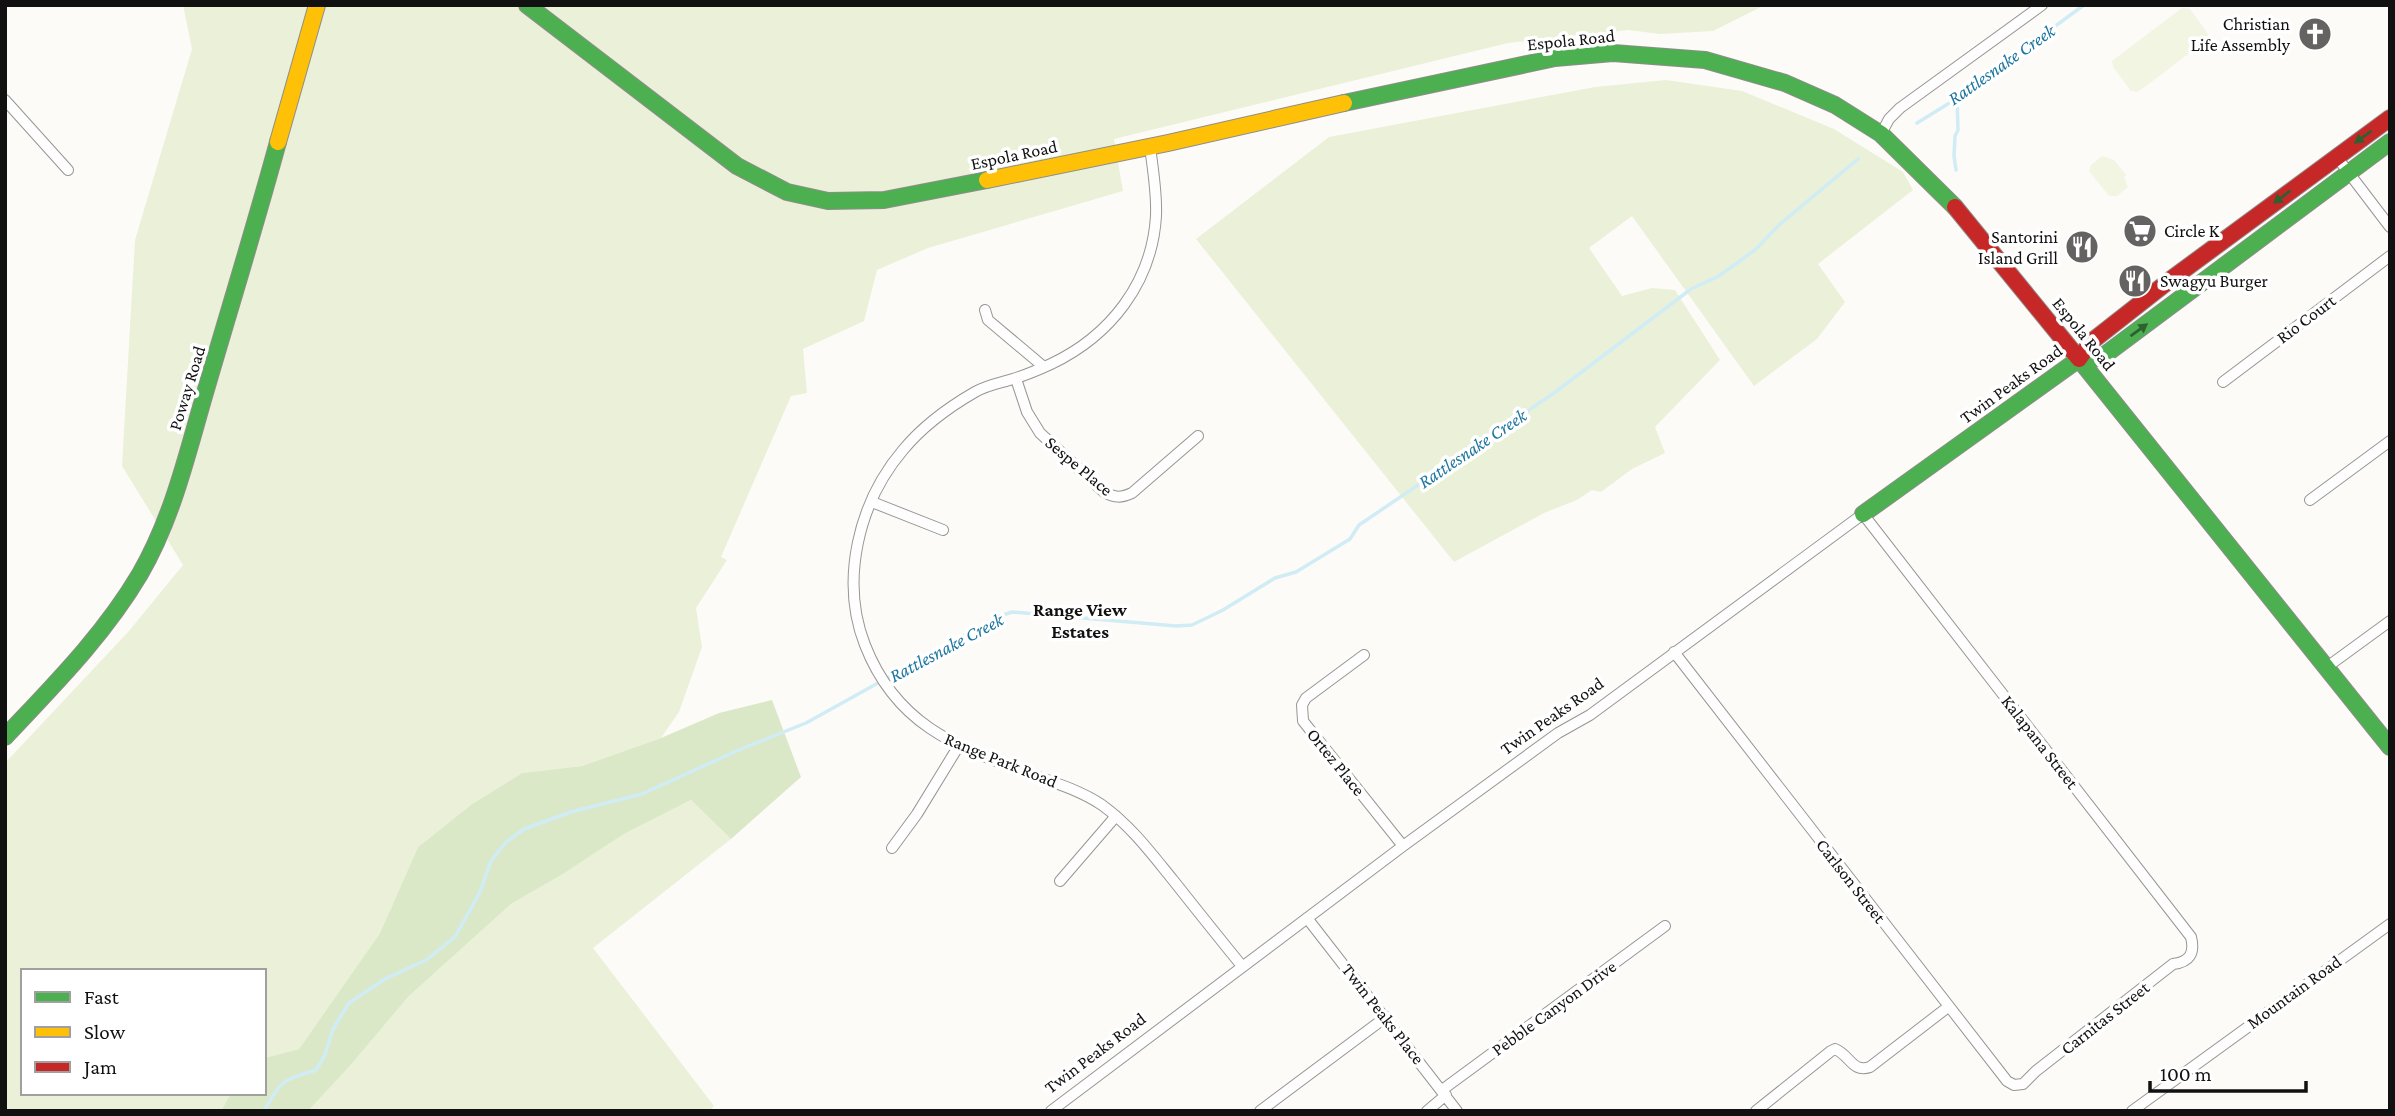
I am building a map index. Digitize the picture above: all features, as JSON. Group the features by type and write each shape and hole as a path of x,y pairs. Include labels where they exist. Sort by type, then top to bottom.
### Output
{"main road":[{"name":"Poway Road","path":"5,737 79,657 117,611 153,550 168,515 221,343 317,5"},
{"name":"Espola Road","path":"527,5 730,161 768,184 828,201 884,200 1150,147 1525,63 1576,55 1613,53 1705,60 1764,76 1835,105 1881,134 1966,217 2390,747"},
{"name":"Twin Peaks Road","path":"1863,514 2080,359 2091,342 2170,280 2390,118"},
{"name":"Twin Peaks Road","path":"2080,359 2094,359 2106,355 2390,142"}],"street":[{"path":"1881,134 1889,119 1900,108 2042,5"},
{"path":"5,100 68,170"},
{"name":"Range Park Road","path":"1150,147 1156,215 1153,242 1143,275 1129,299 1112,321 1075,350 1016,379 975,392 918,433 891,465 872,502 860,533 853,595 861,635 880,675 904,706 932,730 958,747 1083,794 1116,816 1140,839 1242,967"},
{"path":"2336,156 2390,227"},
{"name":"Rio Court","path":"2222,382 2390,256"},
{"path":"985,310 988,320 1044,367"},
{"name":"Sespe Place","path":"1016,379 1027,412 1040,433 1104,492 1113,497 1132,493 1198,436"},
{"path":"2310,500 2390,441"},
{"path":"872,502 943,530"},
{"name":"Twin Peaks Road","path":"1051,1111 1404,846 1558,733 1590,715 1863,514"},
{"name":"Kalapana Street","path":"1863,514 2191,937 2194,948 2190,958 2183,963 2173,964"},
{"path":"2327,667 2390,621"},
{"name":"Carlson Street","path":"1674,652 2007,1081 2014,1086 2023,1084 2036,1071"},
{"name":"Ortez Place","path":"1364,654 1306,698 1301,714 1303,721 1404,846"},
{"path":"892,848 917,814 958,747"},
{"path":"1060,881 1116,816"},
{"name":"Twin Peaks Place","path":"1307,918 1457,1111"},
{"name":"Mountain Road","path":"2132,1111 2390,924"},
{"name":"Pebble Canyon Drive","path":"1427,1111 1444,1093 1665,926"},
{"name":"Carnitas Street","path":"2036,1071 2173,964"},
{"path":"1756,1111 1831,1051 1835,1049 1842,1052 1854,1067 1870,1067 1948,1007"},
{"path":"1260,1111 1386,1017"}],"green space":[{"path":"183,5 1765,5 1713,31 1660,34 1628,30 1508,43 1114,139 1123,191 928,248 877,270 864,321 803,349 807,393 791,396 721,557 727,560 696,608 702,647 679,712 661,738 582,766 522,773 472,804 418,847 380,933 299,1049 266,1057 266,969 21,969 21,1095 230,1095 221,1111 5,1111 5,763 129,631 183,565 122,466 135,240 192,49"},
{"path":"2182,8 2190,9 2208,34 2208,39 2142,89 2131,91 2113,67 2112,61"},
{"path":"1666,80 1742,91 1834,129 1903,172 1913,190 1818,264 1845,302 1817,339 1754,386 1632,216 1589,248 1622,296 1652,288 1675,290 1720,360 1655,427 1665,453 1632,469 1601,492 1592,490 1454,562 1196,239 1329,137 1595,87"},
{"path":"2102,156 2114,160 2126,175 2124,177 2128,187 2117,196 2109,196 2089,171 2091,165"},
{"path":"772,700 801,777 731,839 691,800 624,834 511,904 409,996 308,1111 221,1111 230,1095 266,1095 266,1057 299,1049 380,933 418,847 472,804 522,773 582,766 661,738 719,713"},
{"path":"691,800 731,839 593,948 714,1106 709,1111 308,1111 409,996 511,904 624,834"}],"waterway":[{"name":"Rattlesnake Creek","path":"1917,123 1956,99 2084,5"},
{"path":"1956,170 1954,156 1958,130 1957,98"},
{"name":"Rattlesnake Creek","path":"264,1111 284,1083 316,1070 325,1055 333,1029 349,1003 385,979 426,960 455,937 480,892 491,861 506,842 524,829 571,812 642,794 806,723 997,617 1012,612 1176,626 1192,625 1223,610 1275,578 1296,572 1350,539 1359,525 1554,393 1691,289 1719,276 1755,250 1779,225 1858,159"}],"traffic: fast":[{"path":"527,5 737,166 787,192 828,201 884,200 987,180"},
{"path":"1344,103 1555,58 1613,53 1705,60 1785,83 1835,105 1881,134 1955,207"},
{"path":"5,737 94,639 126,596 152,552 179,482 278,142"},
{"path":"2079,359 2094,359 2106,354 2390,142"},
{"path":"1863,514 2079,359 2390,747"}],"traffic: slow":[{"path":"278,142 317,5"},
{"path":"987,180 1344,103"}],"traffic: jam":[{"path":"2079,359 2091,342 2170,280 2390,118"},
{"path":"1955,207 2079,359"}],"place":[{"name":"Christian Life Assembly","path":"2315,34"},
{"name":"Circle K","path":"2140,231"},
{"name":"Santorini Island Grill","path":"2082,247"},
{"name":"Swagyu Burger","path":"2135,281"}],"district":[{"name":"Range View Estates","path":"1080,620"}]}
